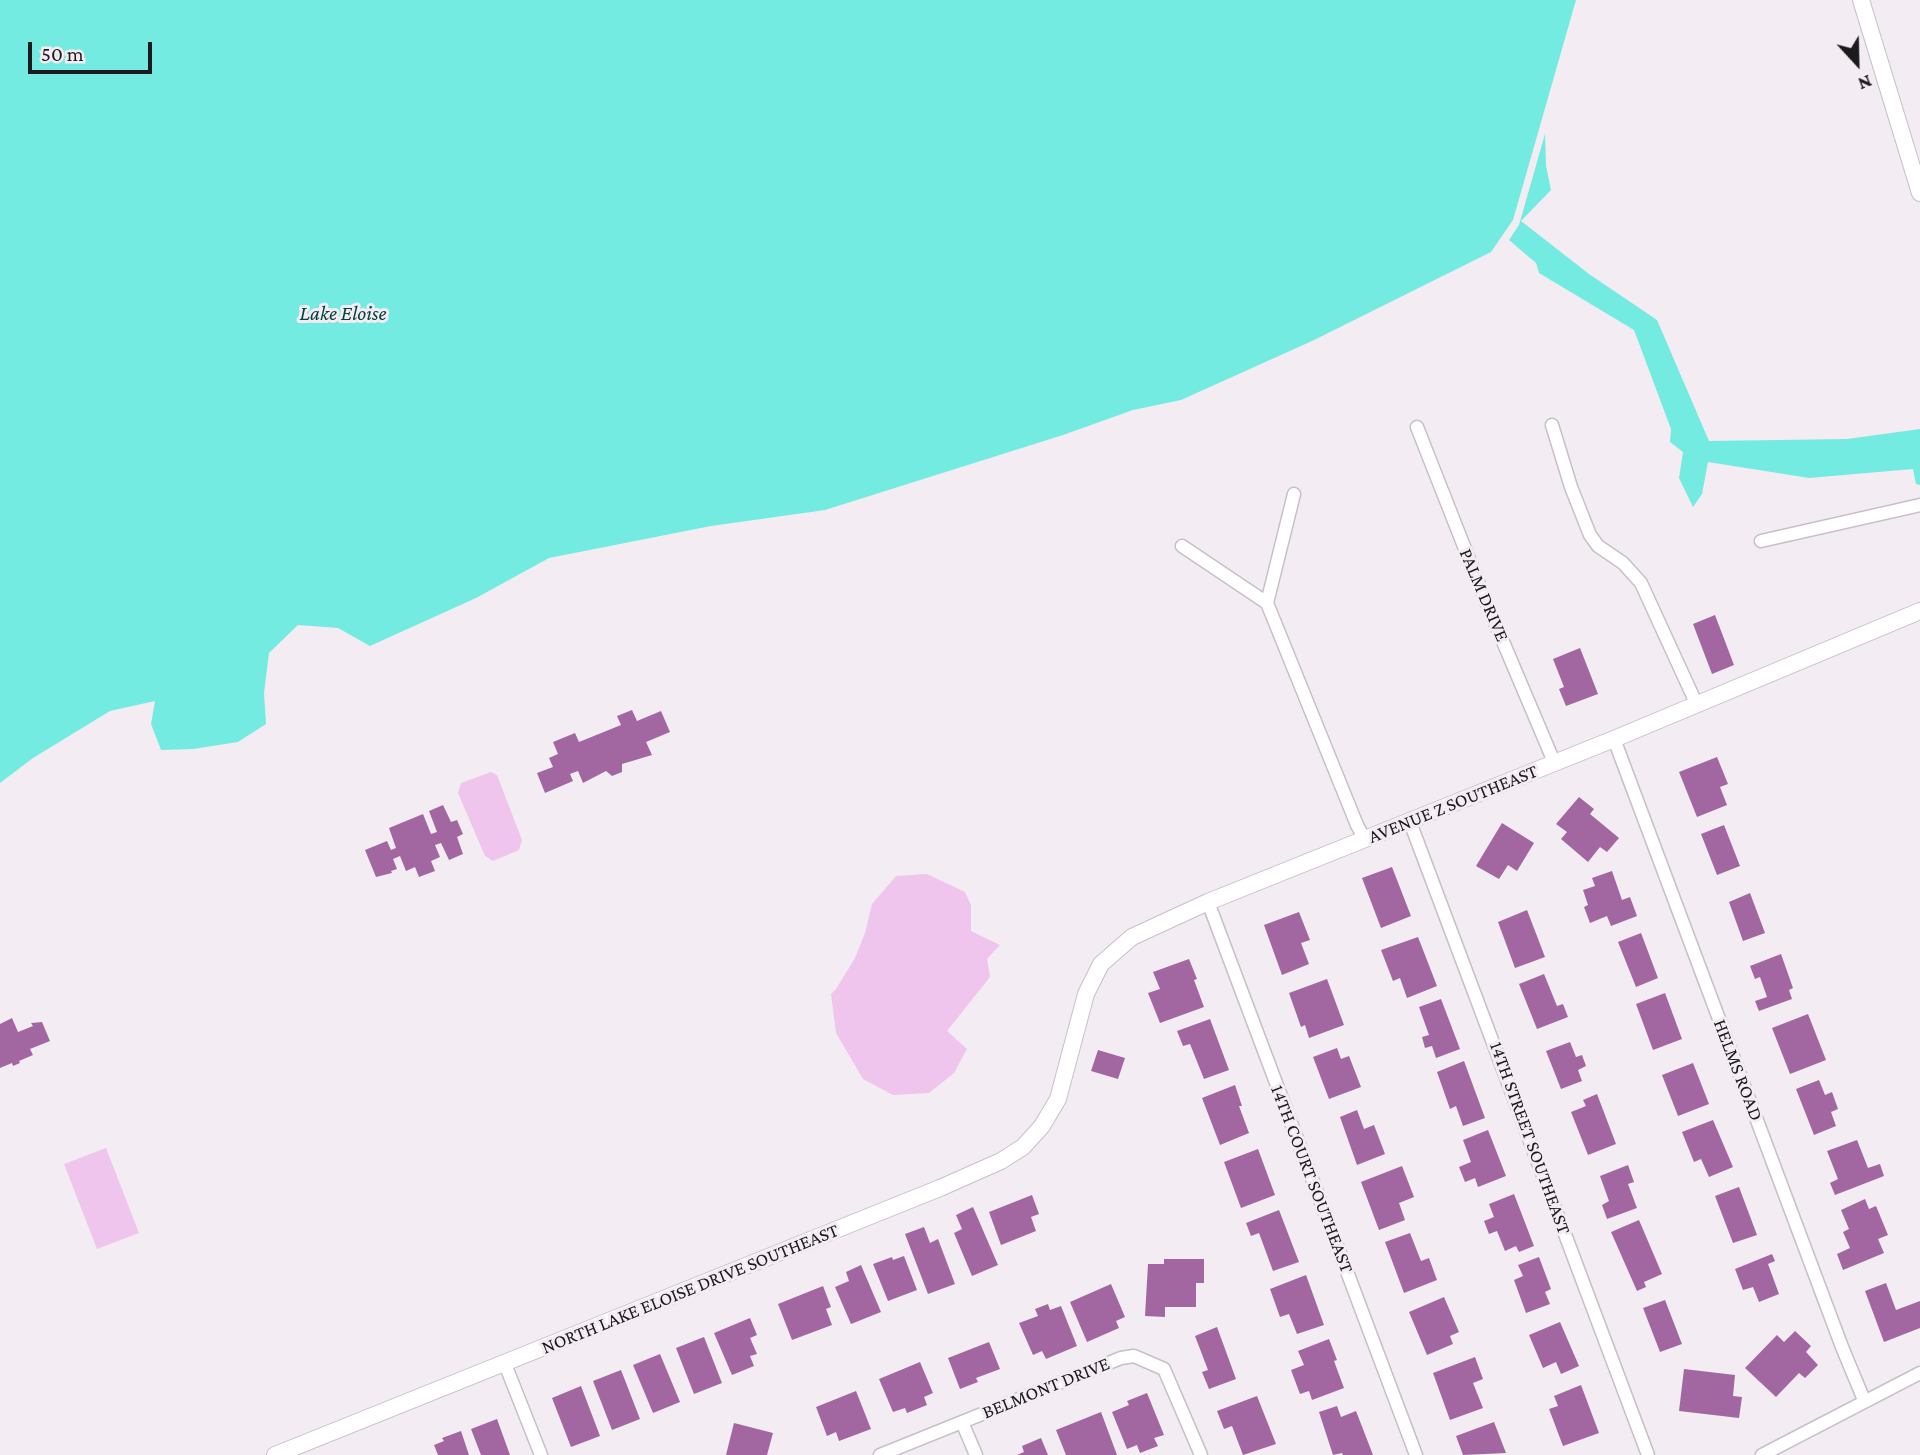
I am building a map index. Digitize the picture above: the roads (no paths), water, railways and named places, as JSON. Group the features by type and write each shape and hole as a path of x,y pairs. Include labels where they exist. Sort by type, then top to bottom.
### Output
{"street":[{"path":"1861,0 1920,193"},
{"path":"1552,425 1570,487 1590,535 1598,545 1623,563 1641,583 1696,704"},
{"name":"PALM DRIVE","path":"1417,426 1482,592 1554,762"},
{"path":"1267,603 1294,494"},
{"path":"1761,541 1920,505"},
{"path":"1182,545 1267,603 1365,839"},
{"name":"AVENUE Z SOUTHEAST","path":"1065,1074 1086,994 1101,964 1132,937 1208,902 1614,739 1920,611"},
{"name":"HELMS ROAD","path":"1614,739 1832,1322 1864,1400"},
{"name":"14TH STREET SOUTHEAST","path":"1409,822 1648,1455"},
{"name":"14TH COURT SOUTHEAST","path":"1208,902 1416,1455"},
{"name":"NORTH LAKE ELOISE DRIVE SOUTHEAST","path":"275,1455 1001,1161 1023,1147 1042,1125 1058,1099 1065,1074"},
{"name":"BELMONT DRIVE","path":"880,1455 1121,1357 1134,1356 1164,1369 1201,1455"},
{"path":"505,1364 541,1455"},
{"path":"1762,1455 1920,1373"},
{"path":"962,1422 976,1455"}],"water":[{"name":"Lake Eloise","path":"0,0 1576,0 1513,220 1491,252 1312,341 1181,400 1133,410 1063,435 825,510 711,526 549,558 476,598 370,646 338,628 298,625 269,653 264,693 266,724 238,742 193,749 161,750 151,724 155,701 110,711 33,758 0,783"},
{"path":"1545,134 1546,166 1551,190 1521,221 1589,274 1657,320 1709,441 1847,439 1920,429 1920,485 1916,484 1913,469 1809,478 1708,462 1702,494 1693,507 1679,478 1683,452 1670,442 1671,429 1634,330 1539,273 1536,263 1509,240 1519,225"}]}
